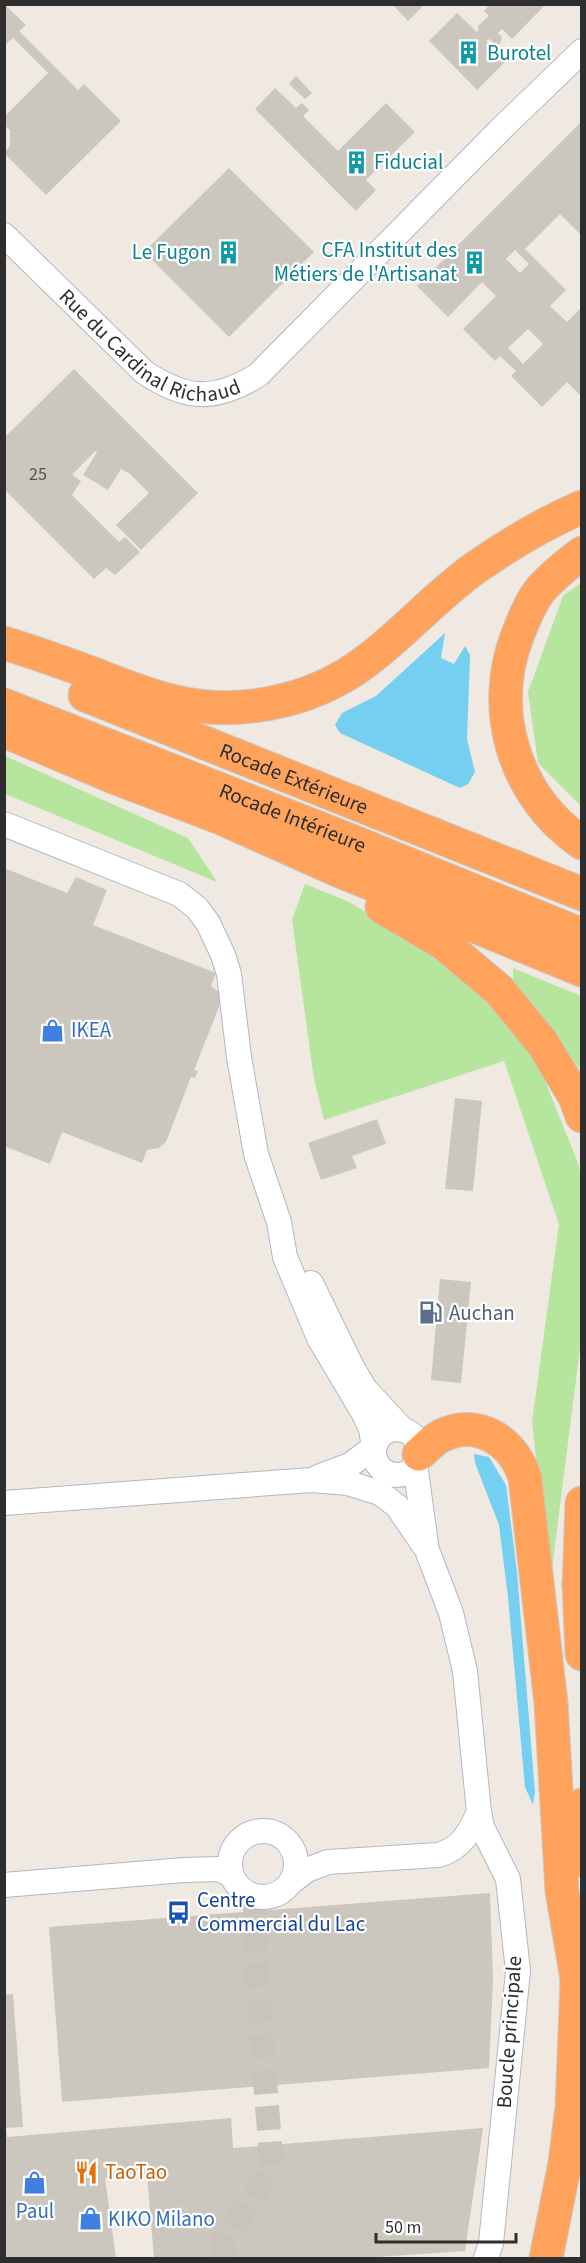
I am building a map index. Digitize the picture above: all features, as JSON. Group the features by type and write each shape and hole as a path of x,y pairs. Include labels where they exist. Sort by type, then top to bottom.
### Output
{"highway":[{"path":"4,643 130,688 197,706 232,708 262,705 298,697 329,685 365,663 475,568 516,542 582,507"},
{"path":"582,553 566,564 540,591 522,622 510,653 505,687 506,721 513,753 527,785 546,813 582,843"},
{"name":"Rocade Extérieure","path":"4,663 582,894"},
{"name":"Rocade Intérieure","path":"4,705 347,839 582,935"},
{"path":"4,730 121,780 221,818 335,869 582,970"},
{"path":"121,780 217,830 378,905 443,943 499,990 543,1044 575,1097 582,1116"},
{"path":"413,1449 440,1436 459,1430 476,1429 495,1436 509,1447 520,1462 525,1478 551,1703 562,1891 577,1979"},
{"path":"582,1503 580,1579 582,1654"},
{"path":"546,2259 565,2163 572,2107 582,1805"}],"street":[{"name":"Rue du Cardinal Richaud","path":"4,235 144,372 162,384 189,393 213,395 236,389 258,375 503,127 582,51"},
{"path":"4,824 179,894 197,908 208,922 229,974 239,1057 256,1154 279,1222 285,1257 300,1297 319,1338 363,1412 370,1429 376,1462 388,1473 395,1475 403,1473 413,1449"},
{"path":"279,1222 353,1369 413,1449 427,1550"},
{"path":"311,1480 350,1465 374,1447 382,1435 388,1431 413,1449"},
{"path":"4,1503 311,1480 348,1483 380,1493 397,1506 427,1550"},
{"name":"Boucle principale","path":"427,1550 451,1613 465,1671 479,1812 482,1827 508,1879 518,1971 491,2243 486,2259"},
{"path":"291,1882 307,1870 328,1862 438,1855 451,1852 465,1838 479,1812"},
{"path":"259,1831 281,1836 290,1844 295,1853 296,1873 291,1882 285,1890 276,1895 255,1897 239,1888 230,1874 230,1855 240,1839 259,1831"},
{"path":"4,1885 184,1870 218,1869 230,1874"}],"green space":[{"path":"581,583 581,806 538,763 528,692 563,596"},
{"path":"5,756 188,838 217,882 5,794"},
{"path":"305,884 347,901 404,934 484,999 539,1066 578,1163 582,1181 581,1340 550,1584 532,1422 559,1224 504,1061 324,1120 314,1079 292,920"},
{"path":"513,968 581,996 581,1071 545,1021 513,987"}],"water":[{"path":"445,633 441,658 454,664 465,646 470,655 467,739 475,772 468,784 460,788 340,733 335,725 342,713 376,696"},
{"path":"474,1454 489,1457 506,1485 517,1572 535,1792 533,1805 525,1787 508,1597 499,1525 475,1463"}],"building":[{"path":"4,4 26,25 19,31 78,90 84,84 121,121 46,195 4,153 10,146 10,130 4,125 4,117 48,73 13,38 4,46"},
{"path":"392,4 425,4 408,21"},
{"name":"Burotel","path":"490,4 546,4 512,39 502,29 498,33 502,37 500,44 495,44 489,39 486,41 506,61 477,90 429,41 457,13 477,32 479,29 477,27 489,16 484,11"},
{"path":"296,76 312,93 305,99 289,84"},
{"name":"Fiducial","path":"275,88 296,108 302,103 309,110 303,116 338,151 386,103 415,132 366,180 376,190 356,211 255,109"},
{"name":"CFA Institut des Métiers de l'Artisanat","path":"582,121 582,236 560,214 525,249 566,290 550,306 567,322 582,307 582,397 567,382 542,407 511,376 516,371 500,356 495,361 463,329 496,296 482,282 448,317 417,286","holes":["515,250 529,264 520,273 506,259","528,329 543,344 523,364 508,348"]},
{"name":"Le Fugon","path":"229,168 314,252 229,337 144,252"},
{"path":"74,369 198,493 141,550 116,525 149,493 130,474 121,469 108,490 83,475 97,452 95,451 72,475 81,481 72,495 119,542 125,537 140,552 115,575 106,568 94,579 4,489 4,438"},
{"path":"4,868 67,893 76,877 107,890 93,925 216,973 211,986 219,992 221,1002 194,1070 198,1071 195,1078 191,1077 166,1142 159,1148 147,1150 142,1163 62,1132 50,1164 4,1146"},
{"path":"455,1098 482,1101 473,1191 445,1189"},
{"path":"377,1119 386,1144 352,1156 357,1168 321,1180 308,1143"},
{"path":"440,1279 471,1282 461,1383 431,1380"},
{"path":"490,1893 493,1980 489,2068 62,2102 49,1927"},
{"path":"13,1994 23,2127 6,2128 7,2137 231,2118 233,2148 483,2128 465,2251 364,2258 154,2258 147,2175 105,2178 116,2258 4,2258 4,1995"}],"tunnel":[{"path":"224,2258 222,2241 272,2169 255,1955 255,1897"}],"place":[{"name":"Burotel","path":"469,53"},
{"name":"Fiducial","path":"356,162"},
{"name":"Le Fugon","path":"229,252"},
{"name":"CFA Institut des Métiers de l'Artisanat","path":"475,262"},
{"name":"IKEA","path":"53,1030"},
{"name":"Auchan","path":"431,1313"},
{"name":"Centre Commercial du Lac","path":"179,1912"},
{"name":"TaoTao","path":"87,2172"},
{"name":"Paul","path":"35,2183"},
{"name":"KIKO Milano","path":"90,2219"}]}
